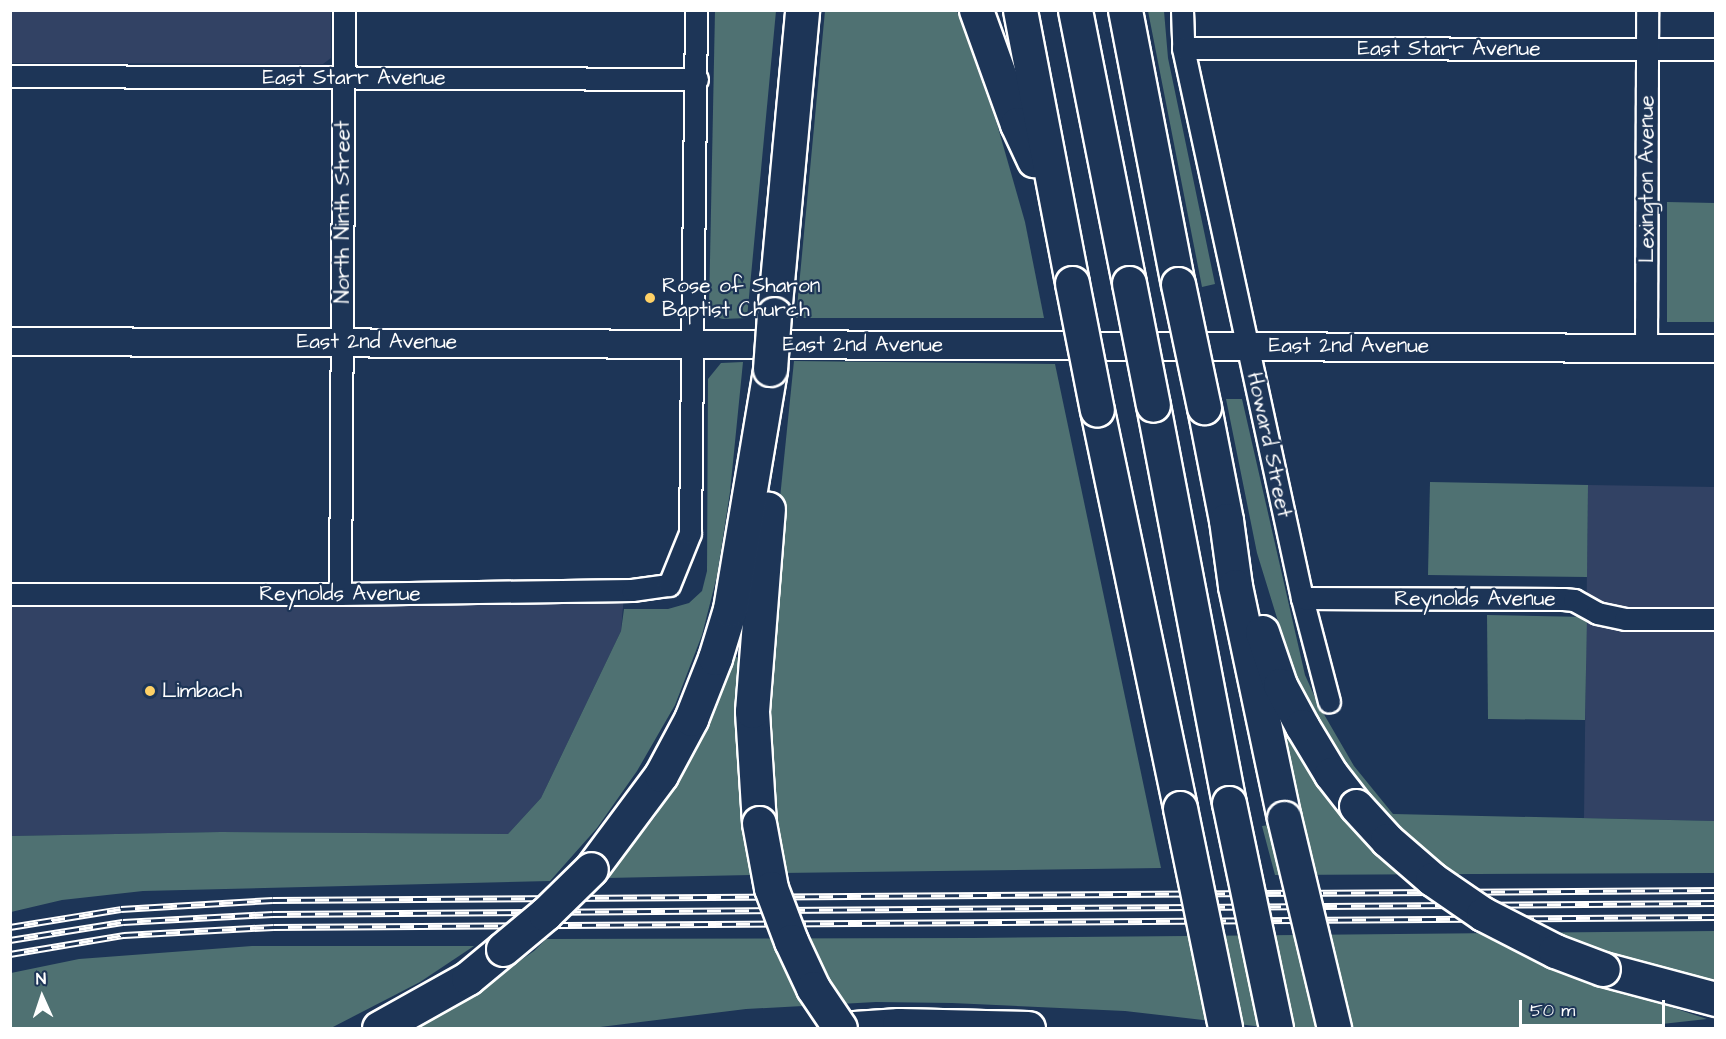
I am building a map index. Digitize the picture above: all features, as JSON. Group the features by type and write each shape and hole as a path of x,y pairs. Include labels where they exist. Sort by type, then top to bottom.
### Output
{"highway":[{"path":"379,1029 468,978 545,914 591,868 661,775 691,719 715,658 732,599 770,369 802,10"},
{"path":"976,10 1017,124 1057,208"},
{"path":"1020,10 1072,284 1225,1029"},
{"path":"1075,10 1229,803 1276,1029"},
{"path":"1125,10 1226,520 1243,626 1284,818 1334,1029"},
{"path":"770,369 773,458 752,711 759,823 771,888 791,941 813,988 840,1029"},
{"path":"1226,520 1280,685 1331,774 1387,840 1432,879 1483,915 1546,947 1603,969 1716,999"},
{"path":"854,1029 899,1026 1028,1029"}],"street":[{"name":"North Ninth Street","path":"340,594 344,10"},
{"path":"693,345 696,10"},
{"name":"Howard Street","path":"1182,10 1183,48 1302,598 1329,702"},
{"name":"Lexington Avenue","path":"1646,348 1647,10"},
{"name":"East Starr Avenue","path":"1183,48 1716,49"},
{"name":"East Starr Avenue","path":"10,76 697,79"},
{"name":"East 2nd Avenue","path":"10,341 1716,348"},
{"name":"Reynolds Avenue","path":"10,594 340,594 632,590 669,585 690,533 693,345"},
{"name":"Reynolds Avenue","path":"1302,598 1563,599 1574,600 1597,613 1625,619 1716,620"}],"shaded area":[{"path":"11,10 331,11 331,58 323,64 11,63"},
{"path":"1588,485 1715,487 1715,821 1584,818"},
{"path":"624,595 621,631 541,798 508,834 221,832 11,836 10,597"}],"green space":[{"path":"715,11 776,11 747,318 723,319 715,317 709,310"},
{"path":"825,11 957,11 997,124 1025,222 1044,318 796,318"},
{"path":"1148,11 1164,11 1168,58 1215,284 1202,287"},
{"path":"1667,202 1715,203 1715,322 1667,322"},
{"path":"794,361 1055,364 1161,868 781,873 772,828 766,635"},
{"path":"743,362 730,492 717,576 702,635 675,705 637,771 597,828 550,881 143,891 62,900 11,912 11,836 221,832 508,834 541,798 621,631 624,609 668,609 689,603 702,591 707,571 708,379 721,363"},
{"path":"1226,399 1242,399 1305,675 1318,704 1354,766 1393,814 1715,821 1715,873 1275,875 1262,826 1300,821 1285,754 1284,737 1288,734 1355,781 1336,757 1296,680 1257,553"},
{"path":"1430,482 1588,485 1587,577 1428,575"},
{"path":"1487,615 1587,617 1585,720 1488,719"},
{"path":"732,656 740,658 738,781 751,875 606,878 655,817 672,789 700,738"},
{"path":"1715,931 1715,984 1583,978 1707,1019 1626,1028 1273,1028 1125,1011 876,1002 746,1009 592,1028 410,1028 478,990 534,951 546,939 973,938"},
{"path":"252,946 474,946 420,982 331,1028 11,1028 11,973 79,959"}],"railway":[{"path":"10,927 121,909 273,900 1716,890"},
{"path":"10,940 123,922 273,914 1716,903"},
{"path":"10,954 124,935 274,927 1716,917"}],"place":[{"name":"Rose of Sharon Baptist Church","path":"650,298"},
{"name":"Limbach","path":"150,691"}]}
